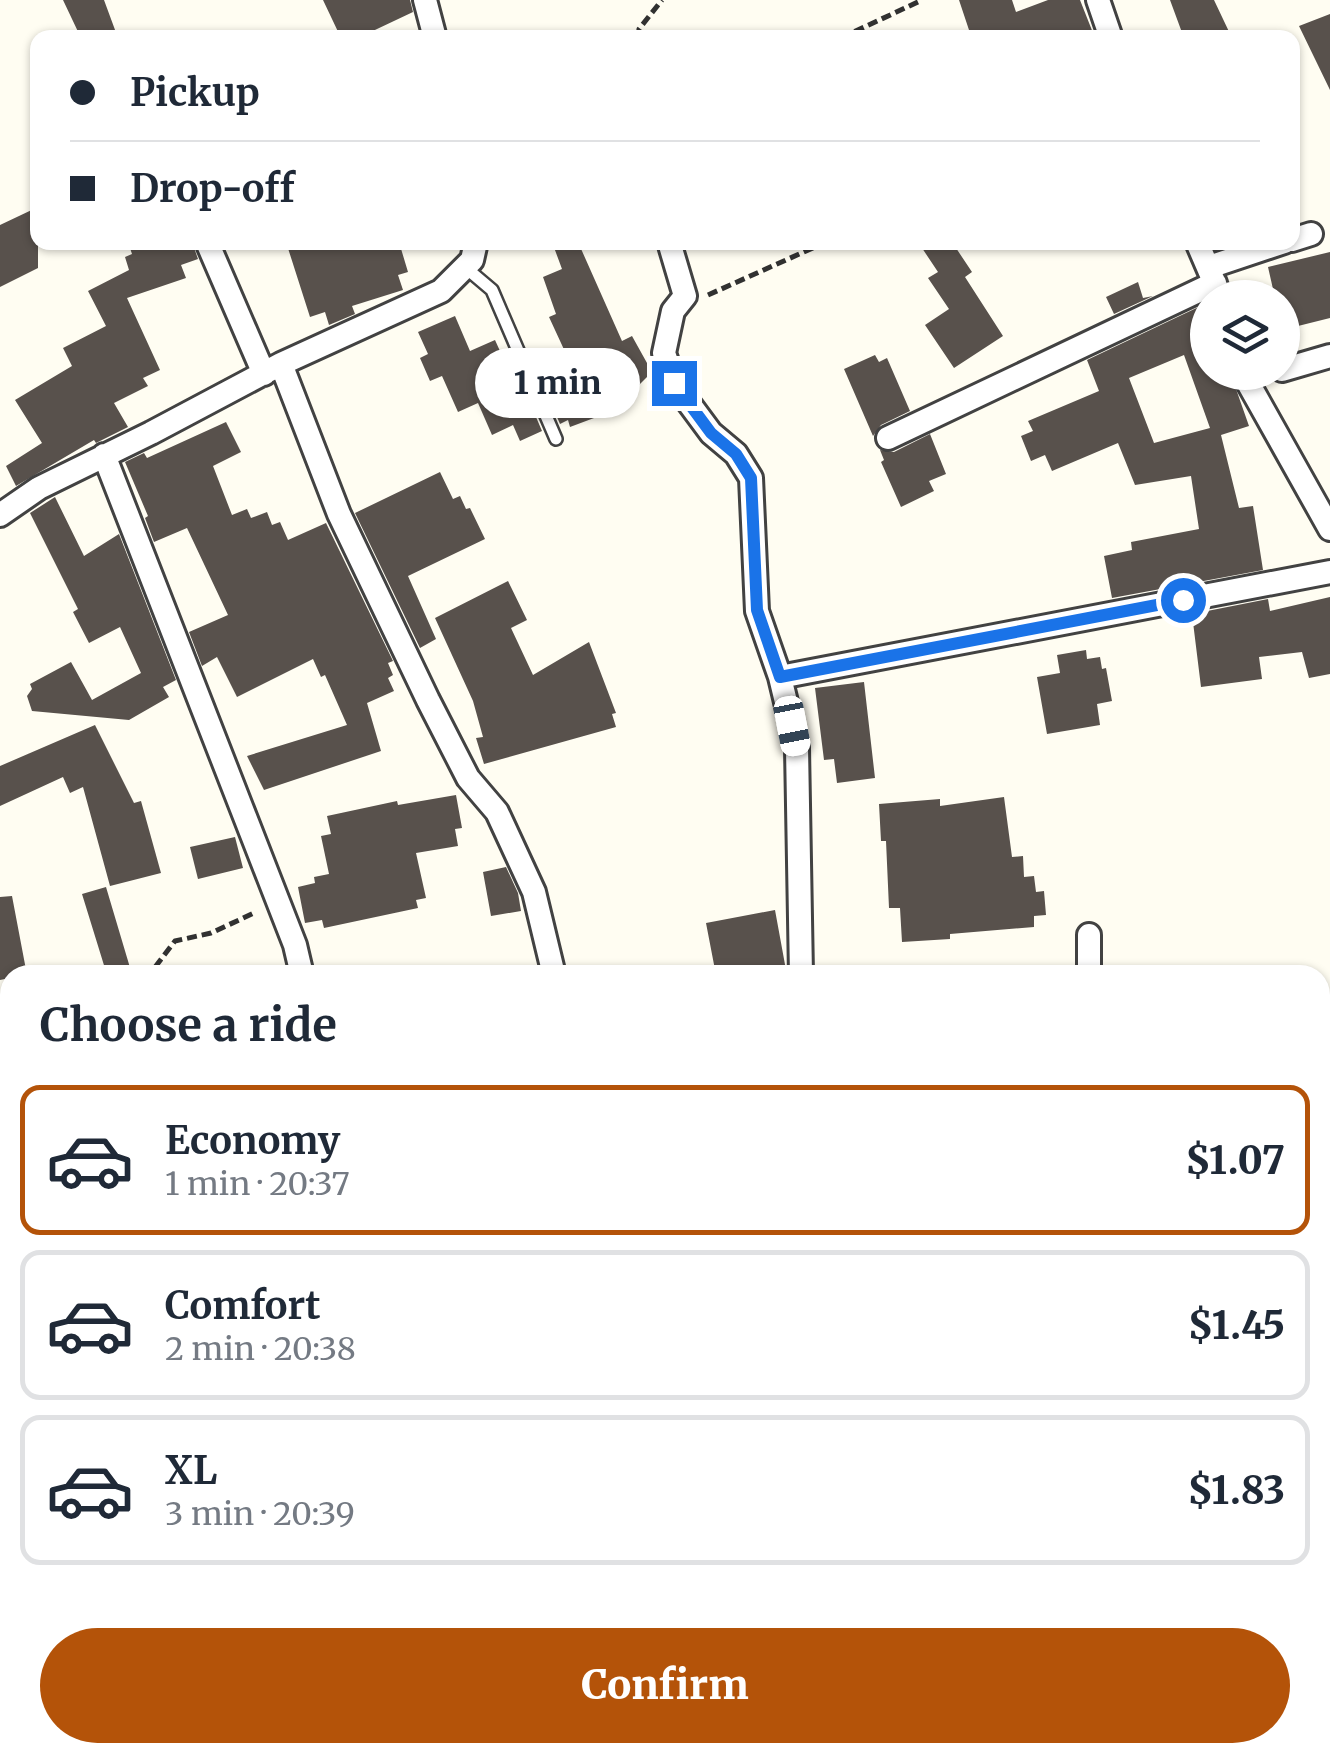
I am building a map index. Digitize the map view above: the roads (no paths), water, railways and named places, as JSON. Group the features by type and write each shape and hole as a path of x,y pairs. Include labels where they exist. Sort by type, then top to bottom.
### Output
{"street":[{"path":"424,0 433,30"},
{"path":"1098,0 1108,30"},
{"path":"211,250 272,369 428,700 468,778 496,812 534,892 552,965"},
{"path":"0,515 39,488 272,369 441,291 466,268 474,250"},
{"path":"671,250 684,296 674,310 664,353 674,383 711,433 736,454 751,478 757,610 780,677 796,748 801,965"},
{"path":"1201,250 1214,280"},
{"path":"1218,280 1270,250"},
{"path":"888,438 1190,294"},
{"path":"1300,365 1330,356"},
{"path":"1254,390 1330,529"},
{"path":"104,456 282,909 299,965"},
{"path":"780,677 1330,572"},
{"path":"1089,935 1089,965"}],"lane":[{"path":"466,268 492,290 556,439"}]}
